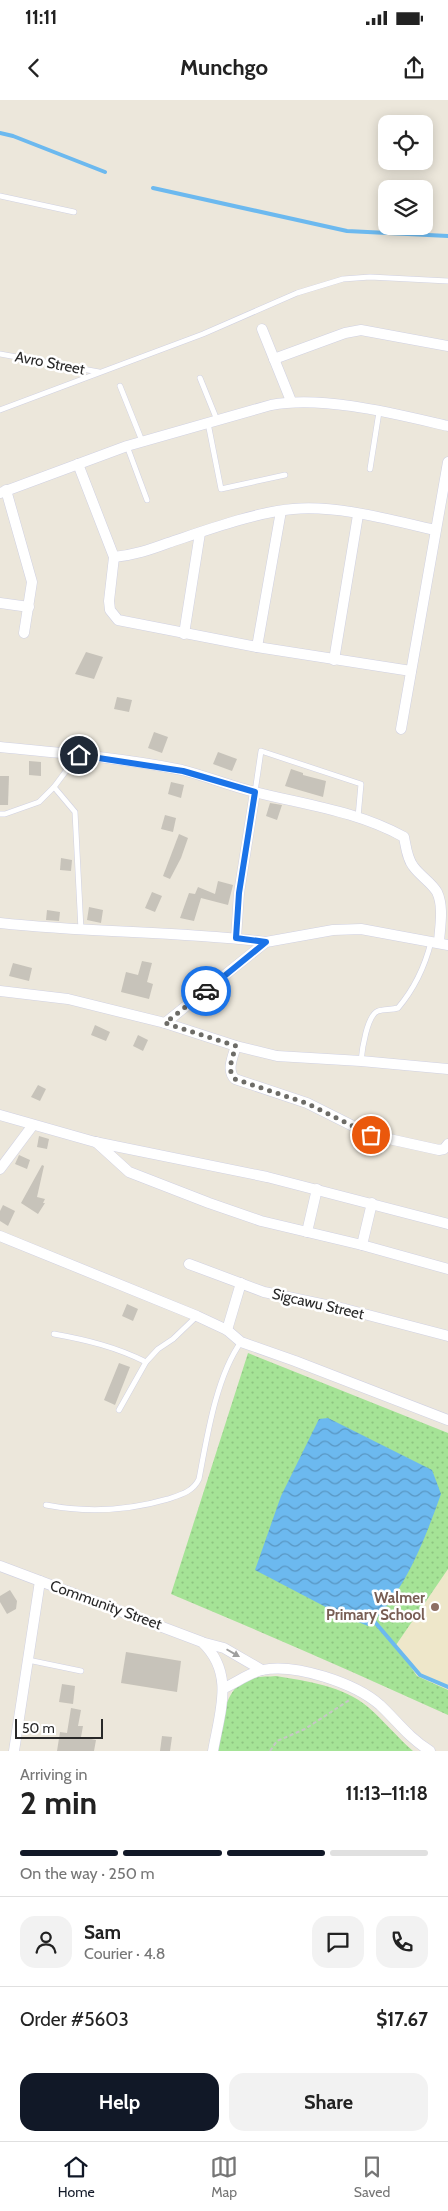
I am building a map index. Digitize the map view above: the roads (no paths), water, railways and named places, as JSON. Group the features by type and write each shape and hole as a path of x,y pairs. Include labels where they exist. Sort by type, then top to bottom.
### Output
{"street":[{"path":"262,329 291,401"},
{"path":"274,359 345,333 361,330 448,346"},
{"path":"24,633 32,582 3,491 142,441 291,401 315,402 379,412 448,426"},
{"path":"401,729 448,462"},
{"path":"78,464 114,557 109,601 110,610 113,615 125,622 184,634 410,671"},
{"path":"114,557 134,555 200,533 281,511 313,508 435,530"},
{"path":"257,647 281,511"},
{"path":"334,660 358,515"},
{"path":"184,634 200,533"},
{"path":"0,603 29,607"},
{"path":"0,747 79,755 183,771 255,792 358,816 404,837 409,859 414,868 437,892 441,921 439,943 361,929 332,930 266,942 236,938 81,930 0,923"},
{"path":"236,938 239,893 255,792"},
{"path":"165,1023 266,942"},
{"path":"0,991 68,999 165,1023 236,1046 277,1056 448,1069"},
{"path":"236,1046 230,1071 235,1079 306,1103 371,1135 386,1140 447,1148"},
{"path":"0,1115 95,1142 179,1158 317,1189 448,1224"},
{"path":"0,1169 33,1125"},
{"path":"95,1142 129,1172 243,1215 448,1268"},
{"path":"307,1232 317,1189"},
{"path":"362,1245 372,1203"},
{"path":"0,1236 197,1316 227,1330 242,1342 448,1420"},
{"name":"Sigcawu Street","path":"190,1264 264,1292 345,1309 448,1336"},
{"path":"227,1330 241,1283"},
{"name":"Community Street","path":"0,1566 202,1642 218,1662 224,1688"},
{"path":"14,1751 40,1581"},
{"path":"202,1642 224,1648 262,1670"},
{"path":"213,1751 224,1688 262,1670 284,1670 325,1676 341,1681 362,1692 379,1704 413,1740 430,1751"}],"lane":[{"path":"0,196 74,212"},
{"path":"0,410 203,334 297,293 343,279 370,277 448,281"},
{"name":"Avro Street","path":"0,354 100,372"},
{"path":"200,378 212,421 221,489 284,475"},
{"path":"120,386 142,441"},
{"path":"370,469 379,412"},
{"path":"127,446 148,500"},
{"path":"255,792 261,751 361,784 358,816"},
{"path":"0,814 39,802 54,787 79,755"},
{"path":"54,787 75,812 81,930"},
{"path":"361,1061 372,1017 378,1011 398,1008 439,943"},
{"path":"119,1410 146,1362 158,1349 173,1339 197,1316"},
{"path":"54,1334 98,1343 124,1351 146,1362"},
{"path":"46,1505 68,1509 113,1510 157,1502 184,1494 193,1488 199,1479 222,1379 232,1356 242,1342"},
{"path":"28,1660 81,1671"}],"water":[{"path":"328,1418 432,1470 441,1494 428,1529 403,1582 381,1613 368,1626 341,1615 255,1570 281,1496 319,1419"}],"waterway":[{"path":"0,133 13,136 105,172"},
{"path":"153,188 347,231 448,236"},
{"path":"374,1621 420,1675 448,1687"}],"place":[{"name":"Walmer Primary School","path":"435,1607"}]}
